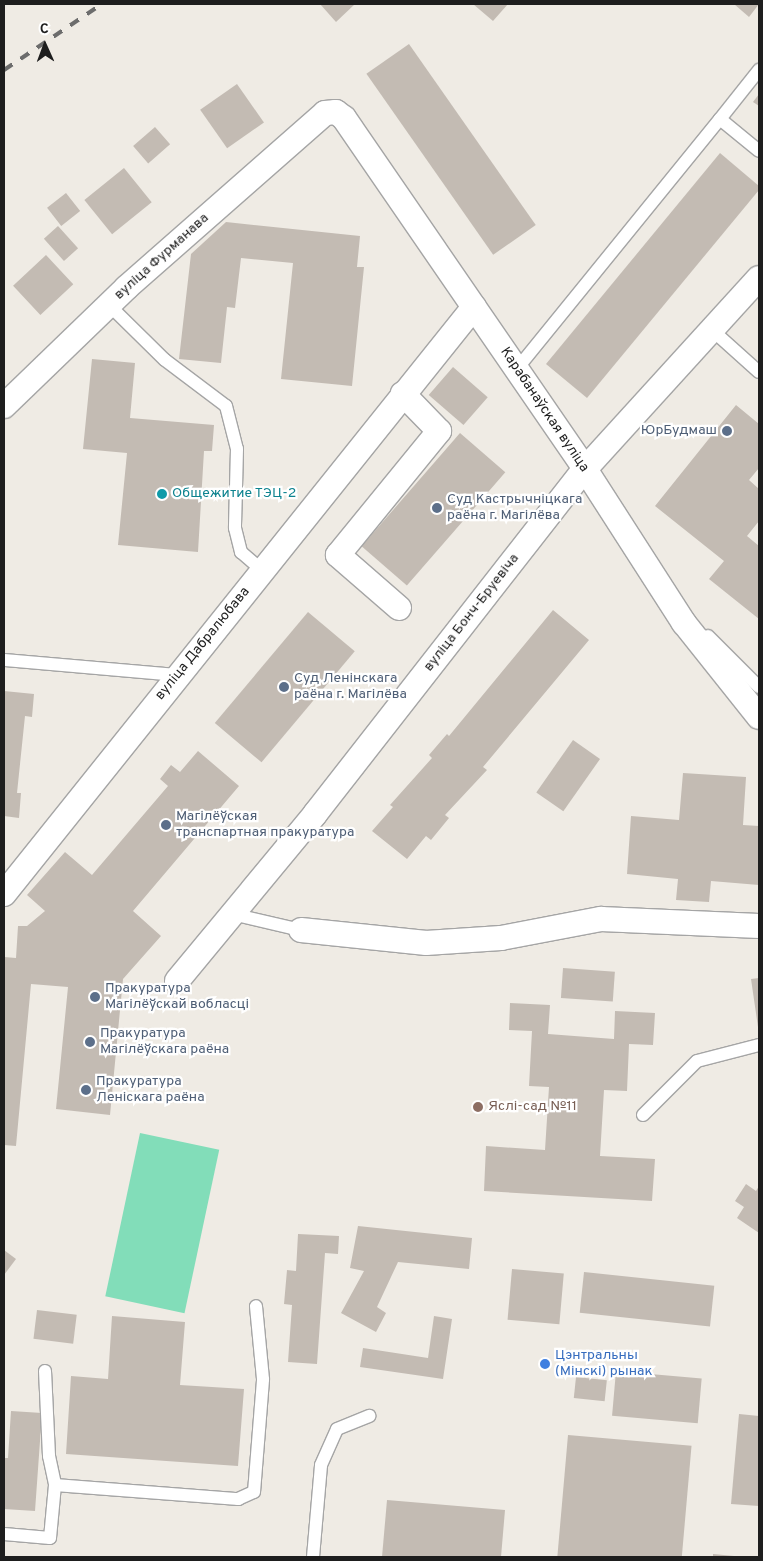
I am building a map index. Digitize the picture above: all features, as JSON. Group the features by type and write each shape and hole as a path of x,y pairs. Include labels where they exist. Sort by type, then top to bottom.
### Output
{"street":[{"name":"Карабанаўская вуліца","path":"325,113 336,112 344,118 585,469 684,623 759,717"},
{"name":"вуліца Фурманава","path":"4,406 108,305 325,113"},
{"name":"вуліца Бонч-Бруевіча","path":"177,981 585,469 711,328 759,278"},
{"name":"вуліца Дабралюбава","path":"4,894 176,675 474,307"},
{"path":"399,608 338,555 439,431 403,394"},
{"path":"301,930 426,943 501,938 601,919 759,926"}],"lane":[{"path":"516,370 759,70"},
{"path":"720,119 759,151"},
{"path":"108,305 165,360 226,406 237,449 235,528 240,552 262,571"},
{"path":"711,328 759,372"},
{"path":"684,623 706,634 759,687"},
{"path":"4,660 176,675"},
{"path":"232,914 301,930"},
{"path":"643,1115 697,1061 759,1044"},
{"path":"54,1485 238,1499 254,1492 263,1379 256,1306"},
{"path":"4,1534 50,1538 54,1485 49,1456 45,1371"},
{"path":"313,1557 321,1465 337,1430 369,1416"}],"green space":[{"path":"140,1133 219,1150 185,1313 105,1296"}],"building":[{"path":"320,4 355,4 336,22"},
{"path":"473,4 508,4 493,21"},
{"path":"734,4 759,4 749,17"},
{"path":"409,44 536,225 493,255 366,74"},
{"path":"237,84 264,123 227,148 200,110"},
{"path":"759,94 759,106 753,102"},
{"path":"155,127 170,144 148,163 133,146"},
{"path":"720,153 759,186 759,190 587,398 546,364"},
{"path":"124,168 152,202 112,234 84,200"},
{"path":"66,193 80,211 61,226 47,208"},
{"path":"226,222 360,236 357,267 364,267 352,386 281,379 293,263 241,258 235,308 227,307 221,363 179,359 191,254"},
{"path":"58,226 78,248 64,261 44,239"},
{"path":"46,255 73,284 40,315 13,286"},
{"name":"Общежитие ТЭЦ-2","path":"92,359 135,363 130,418 214,425 212,451 204,451 198,552 118,545 127,453 83,449"},
{"path":"453,367 488,397 463,425 429,395"},
{"path":"736,405 759,424 759,468 749,480 759,489 759,521 747,536 759,546 759,619 709,579 724,561 655,506"},
{"name":"Суд Кастрычніцкага раёна г. Магілёва","path":"460,433 505,472 407,586 362,546"},
{"path":"553,610 589,640 483,767 487,770 445,815 449,818 431,840 426,836 407,859 372,831 393,807 390,805 432,758 429,755 447,734 449,736"},
{"name":"Суд Ленінскага раёна г. Магілёва","path":"308,612 355,651 262,762 215,723"},
{"path":"4,691 34,694 32,717 25,716 17,793 21,793 19,818 4,816"},
{"path":"573,740 600,759 563,811 536,792"},
{"path":"198,751 239,786 133,911 161,936 123,979 110,1115 56,1109 68,987 31,984 16,1146 4,1145 4,957 16,958 18,926 27,926 45,911 27,895 65,852 92,875 168,786 160,779 171,765 180,772"},
{"path":"683,773 746,777 743,825 759,826 759,885 711,881 709,902 676,900 678,879 627,874 631,816 679,820"},
{"path":"563,968 615,972 613,1002 561,998"},
{"path":"759,978 759,1027 758,1027 751,979"},
{"path":"510,1003 550,1005 548,1034 614,1039 615,1011 655,1013 653,1045 629,1044 627,1091 604,1090 600,1156 655,1159 652,1201 484,1191 486,1146 545,1150 549,1087 529,1086 532,1031 509,1030"},
{"path":"746,1184 756,1191 759,1186 759,1233 737,1218 744,1207 735,1201"},
{"path":"358,1226 472,1238 469,1269 398,1262 377,1307 386,1313 376,1332 341,1313 364,1271 350,1268"},
{"path":"298,1234 339,1236 338,1254 325,1253 317,1364 288,1362 292,1305 284,1304 287,1270 296,1271"},
{"path":"4,1250 16,1259 4,1275"},
{"path":"512,1269 564,1274 559,1324 508,1320"},
{"path":"584,1272 714,1286 710,1326 580,1313"},
{"path":"37,1310 77,1315 73,1344 33,1339"},
{"path":"112,1316 185,1322 180,1385 244,1389 238,1466 66,1454 71,1376 108,1379"},
{"path":"434,1316 452,1319 443,1379 360,1367 363,1348 428,1358"},
{"path":"616,1371 702,1378 698,1423 612,1416"},
{"path":"576,1377 607,1380 605,1401 574,1398"},
{"path":"11,1411 42,1413 35,1511 4,1509 4,1458 8,1458"},
{"path":"739,1414 759,1416 759,1506 731,1504"},
{"path":"568,1435 692,1446 682,1557 557,1557"},
{"path":"387,1500 505,1510 501,1557 382,1557"},
{"path":"713,1554 734,1556 734,1557 713,1557"}],"railway":[{"path":"4,70 102,4"}],"place":[{"name":"ЮрБудмаш","path":"727,431"},
{"name":"Общежитие ТЭЦ-2","path":"162,494"},
{"name":"Суд Кастрычніцкага раёна г. Магілёва","path":"437,508"},
{"name":"Суд Ленінскага раёна г. Магілёва","path":"284,687"},
{"name":"Магілёўская транспартная пракуратура","path":"166,825"},
{"name":"Пракуратура Магілёўскай вобласці","path":"95,997"},
{"name":"Пракуратура Магілёўскага раёна","path":"90,1042"},
{"name":"Пракуратура Леніскага раёна","path":"86,1090"},
{"name":"Яслі-сад №11","path":"478,1107"},
{"name":"Цэнтральны (Мінскі) рынак","path":"545,1364"}]}
